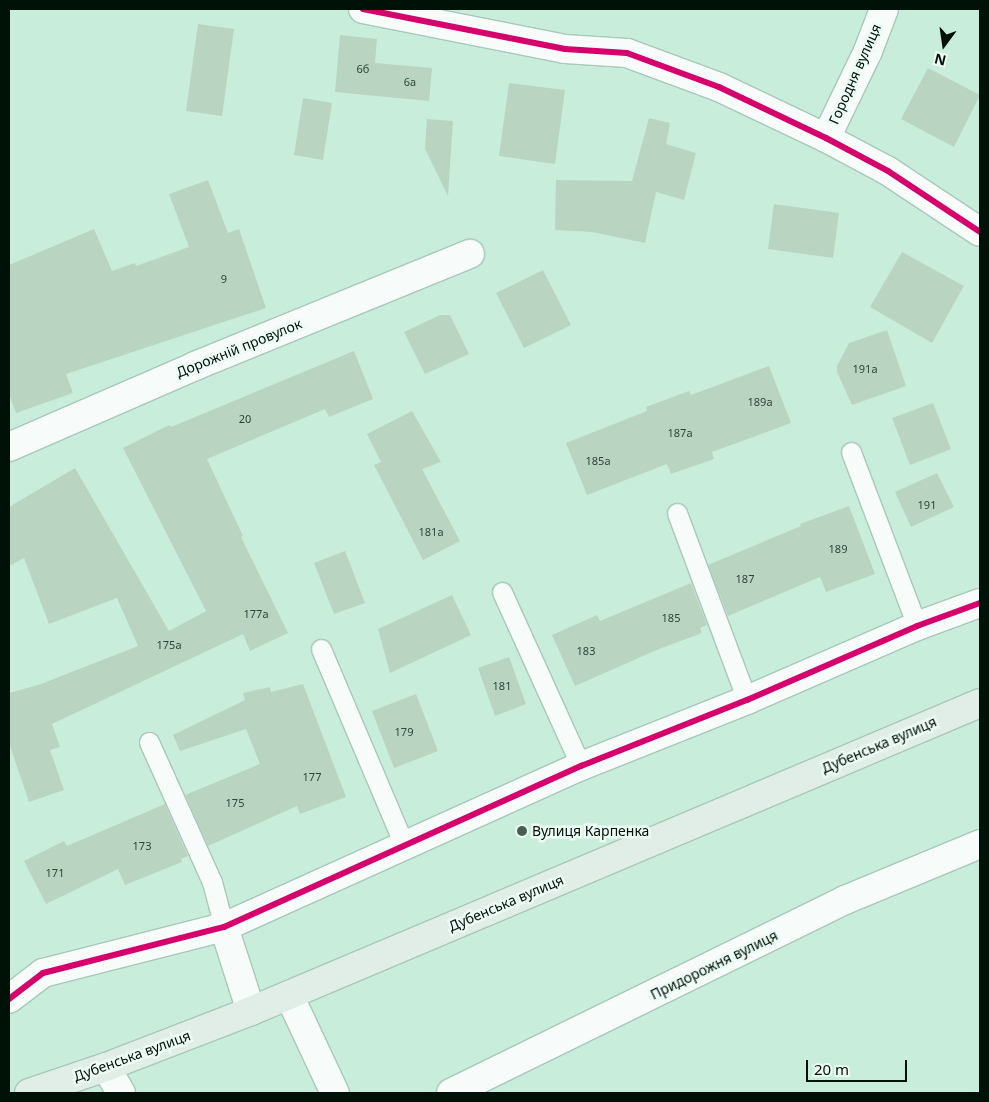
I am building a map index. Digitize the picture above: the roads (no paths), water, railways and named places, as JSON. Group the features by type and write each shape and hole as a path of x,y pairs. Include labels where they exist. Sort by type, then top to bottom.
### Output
{"main road":[{"name":"Дубенська вулиця","path":"29,1093 106,1067 251,1011 980,703"}],"street":[{"path":"363,9 565,49 627,53 720,87 826,138 888,171 980,232"},
{"name":"Городня вулиця","path":"826,138 868,52 884,9"},
{"name":"Дорожній провулок","path":"9,446 195,366 470,254"},
{"path":"9,999 43,973 224,927 581,766 747,700 917,626 980,603"},
{"name":"Придорожня вулиця","path":"451,1093 844,900 980,844"},
{"path":"224,927 251,1011"},
{"path":"289,995 335,1093"},
{"path":"106,1067 121,1093"}],"lane":[{"path":"850,452 917,626"},
{"path":"677,513 747,700"},
{"path":"502,592 581,766"},
{"path":"321,649 404,845"},
{"path":"149,742 212,882 224,927"}],"place":[{"name":"Вулиця Карпенка","path":"522,831"}]}
